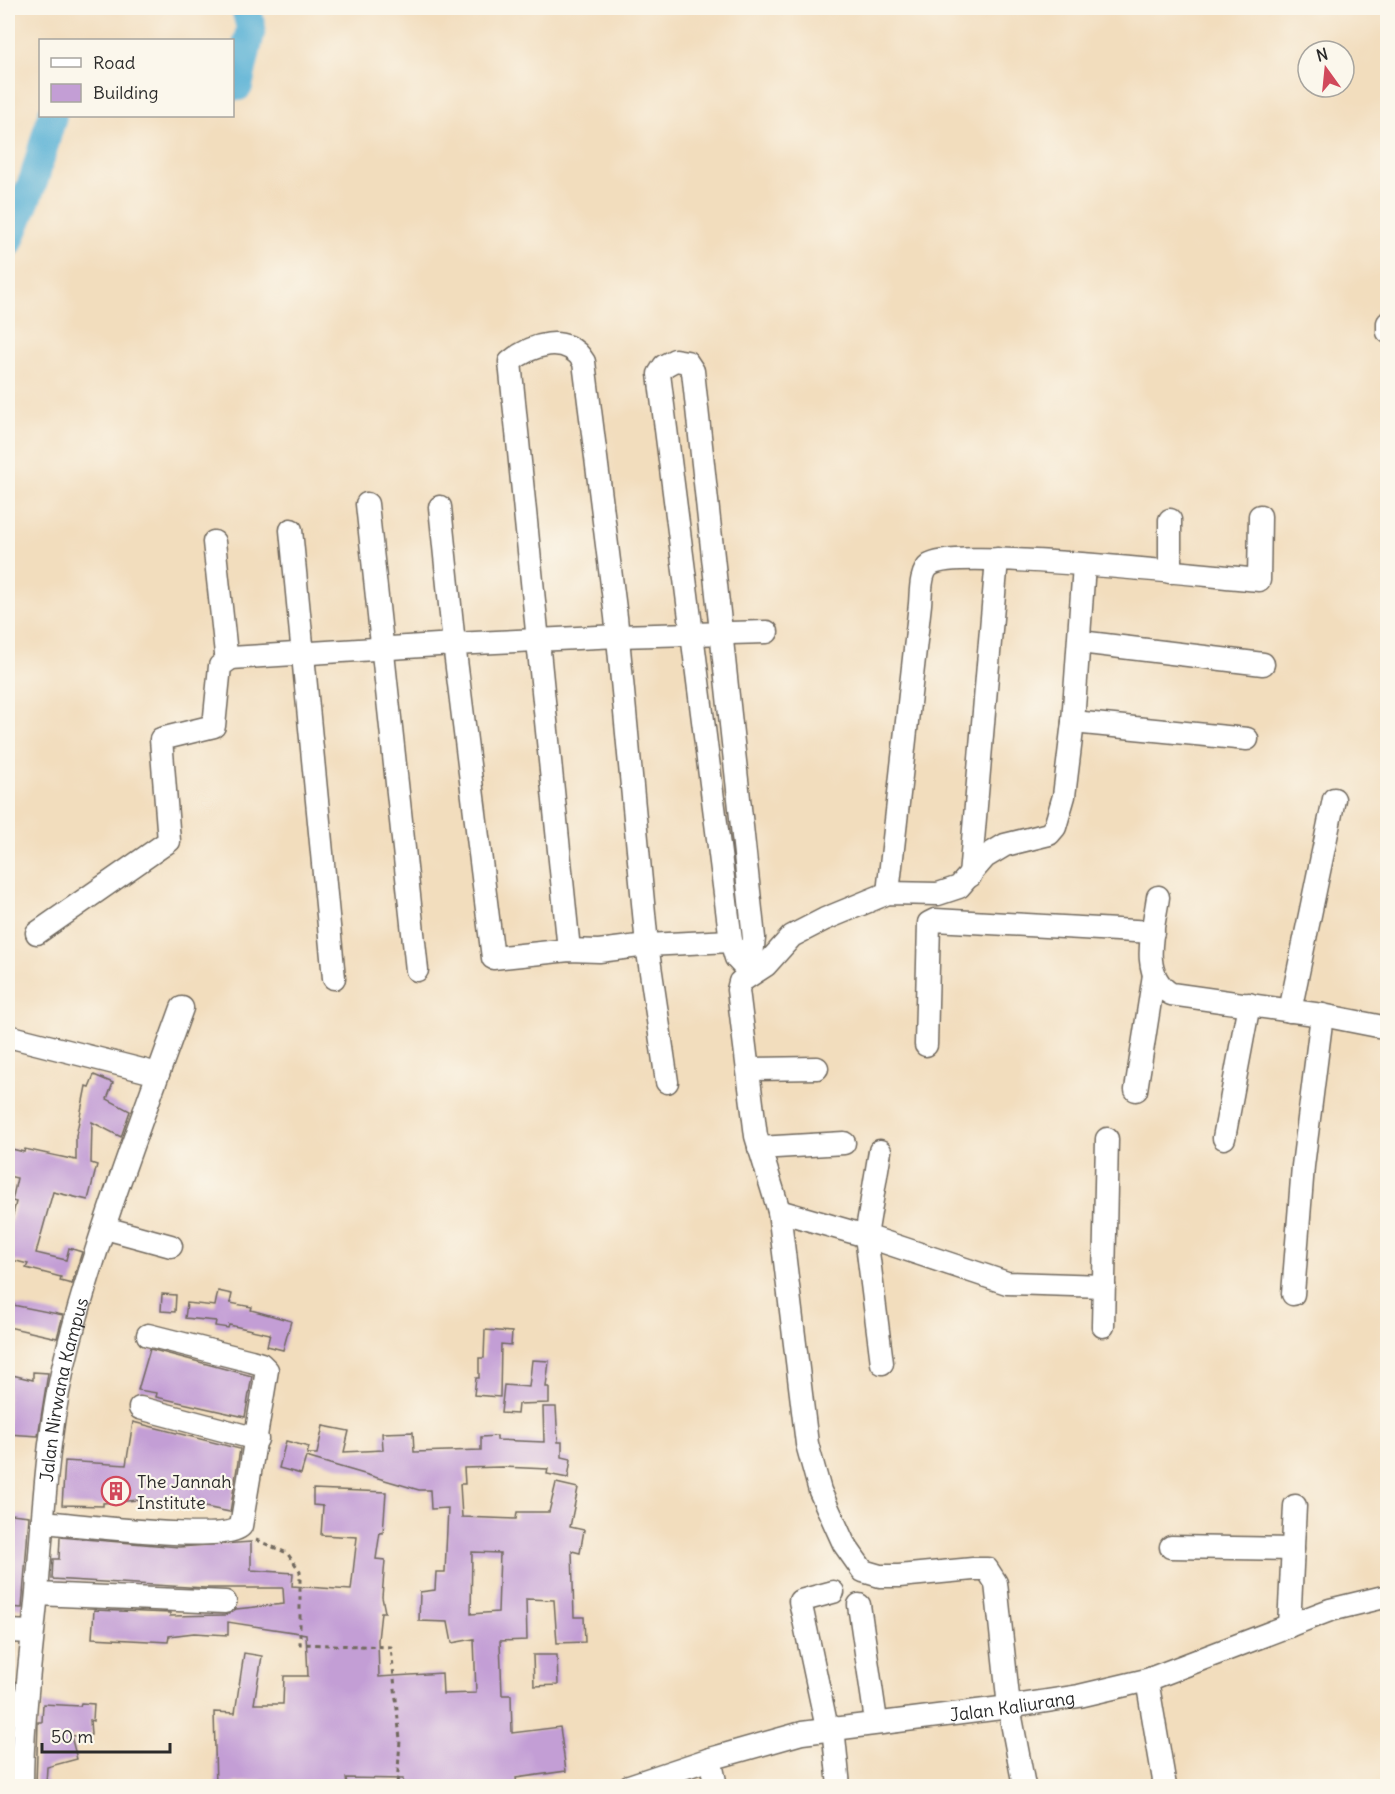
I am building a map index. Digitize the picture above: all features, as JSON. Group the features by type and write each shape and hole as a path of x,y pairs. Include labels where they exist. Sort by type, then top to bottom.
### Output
{"street":[{"path":"1388,323 1388,332"},
{"path":"569,950 536,642 510,362 525,350 545,343 569,348 579,354 584,362 618,636 647,945 667,1082"},
{"path":"675,360 687,362 693,371 754,938 750,973 736,958 731,941 659,374 664,366 675,360"},
{"path":"368,504 381,648 417,970"},
{"path":"440,507 492,958 569,950 599,951 647,945 731,941"},
{"path":"888,893 925,572 932,564 998,559 1259,580 1260,516"},
{"path":"1170,520 1170,572"},
{"path":"291,530 334,978"},
{"path":"214,542 226,654 231,658"},
{"path":"970,876 998,559"},
{"path":"1024,1786 1009,1707 998,1593 991,1573 987,1569 973,1569 899,1576 872,1574 858,1565 836,1528 820,1491 807,1444 779,1211 759,1148 738,990 740,982 750,973 766,965 792,936 825,919 888,893 938,894 959,887 985,857 1005,845 1049,834 1055,826 1064,796 1080,642 1084,565"},
{"path":"37,933 169,841 161,739 214,726 220,666 231,658 302,652 536,642 618,636 767,632"},
{"path":"1080,642 1263,664"},
{"path":"1073,722 1247,739"},
{"path":"1290,1011 1334,799"},
{"path":"1158,897 1151,964 1154,975 1164,990 1183,998 1249,1004 1388,1028"},
{"path":"926,1045 929,923 935,920 1153,932"},
{"path":"1136,1090 1154,975"},
{"path":"1224,1138 1249,1004"},
{"name":"Jalan Nirwana Kampus","path":"22,1786 42,1522 51,1440 68,1345 105,1228 182,1008"},
{"path":"1293,1294 1303,1166 1322,1015"},
{"path":"8,1036 158,1074"},
{"path":"749,1069 817,1068"},
{"path":"1103,1326 1107,1139"},
{"path":"759,1148 844,1143"},
{"path":"880,1151 866,1236 882,1363"},
{"path":"779,1211 866,1236 1007,1283 1104,1286"},
{"path":"105,1228 171,1246"},
{"path":"42,1522 202,1534 234,1531 241,1526 268,1373 264,1366 148,1335"},
{"path":"140,1408 257,1439"},
{"path":"1289,1626 1294,1506"},
{"path":"1171,1547 1293,1549"},
{"path":"833,1592 800,1601 830,1727 839,1786"},
{"path":"37,1594 225,1602"},
{"name":"Jalan Kaliurang","path":"629,1786 773,1740 830,1727 1009,1707 1079,1696 1147,1680 1330,1610 1388,1596"},
{"path":"859,1605 876,1721"},
{"path":"8,1631 32,1632"},
{"path":"1147,1680 1165,1786"},
{"path":"710,1759 716,1786"}],"path":[{"path":"234,1531 287,1553 300,1571 300,1644 391,1647 399,1740 396,1786"}],"building":[{"path":"94,1075 113,1083 107,1099 130,1111 121,1137 92,1122 91,1163 97,1165 88,1200 53,1192 36,1253 66,1260 69,1248 82,1252 72,1284 60,1281 61,1277 26,1268 28,1264 8,1259 8,1234 16,1202 12,1201 17,1178 8,1176 8,1148 24,1152 25,1149 76,1160 76,1136 86,1086 89,1087"},
{"path":"218,1291 232,1294 230,1303 252,1307 251,1310 291,1321 283,1350 267,1346 270,1334 229,1325 228,1328 215,1326 216,1321 185,1318 187,1303 215,1306"},
{"path":"162,1294 176,1295 175,1312 161,1311"},
{"path":"8,1304 63,1315 57,1338 8,1327"},
{"path":"485,1330 512,1332 511,1345 501,1344 500,1397 474,1395 476,1378 479,1378 479,1358 484,1358"},
{"path":"150,1349 252,1376 245,1417 156,1397 157,1393 138,1390"},
{"path":"532,1360 549,1361 546,1387 549,1387 549,1403 518,1404 517,1414 501,1413 504,1385 529,1387"},
{"path":"33,1372 48,1373 38,1436 8,1434 8,1374 33,1380"},
{"path":"543,1407 556,1407 558,1442 562,1442 562,1457 571,1459 568,1478 547,1474 548,1469 464,1468 465,1484 460,1484 462,1517 516,1519 517,1512 549,1512 556,1483 578,1488 570,1527 584,1530 580,1553 572,1551 574,1617 584,1617 585,1642 557,1643 554,1600 526,1599 527,1640 500,1641 502,1695 511,1695 512,1733 560,1727 566,1771 516,1778 517,1785 403,1786 403,1779 346,1778 347,1786 263,1786 262,1780 216,1785 214,1712 235,1713 244,1653 262,1656 254,1704 283,1704 284,1676 308,1676 306,1634 228,1622 228,1635 194,1633 169,1636 168,1642 92,1638 94,1610 170,1613 170,1616 225,1615 236,1609 284,1604 283,1588 205,1588 52,1579 53,1559 59,1559 60,1537 179,1547 251,1542 251,1570 293,1573 292,1586 351,1590 357,1537 321,1535 323,1506 313,1505 313,1489 386,1492 383,1533 380,1532 376,1559 385,1560 382,1597 385,1612 381,1612 378,1640 379,1677 442,1673 443,1694 476,1693 474,1639 452,1643 448,1622 419,1621 420,1592 435,1590 436,1572 445,1572 448,1508 431,1509 430,1490 419,1490 306,1457 301,1474 279,1468 286,1441 309,1447 307,1454 317,1454 323,1426 349,1431 344,1452 383,1450 382,1433 413,1432 414,1452 481,1450 481,1437 497,1436 497,1440 544,1442","holes":["472,1552 500,1553 498,1612 471,1614"]},
{"path":"133,1422 240,1449 230,1512 190,1504 190,1507 149,1506 150,1499 103,1503 103,1506 62,1505 65,1461 126,1465"},
{"path":"11,1514 29,1516 22,1608 8,1607 8,1543"},
{"path":"533,1655 557,1655 558,1685 534,1686"},
{"path":"81,1703 94,1704 93,1721 90,1720 91,1735 71,1736 77,1759 47,1767 46,1785 36,1784 38,1722 42,1722 43,1704 80,1706"}],"waterway":[{"path":"234,86 238,86 251,28 246,8"},
{"path":"8,243 34,179 52,117"}],"place":[{"name":"The Jannah Institute","path":"116,1491"}]}
